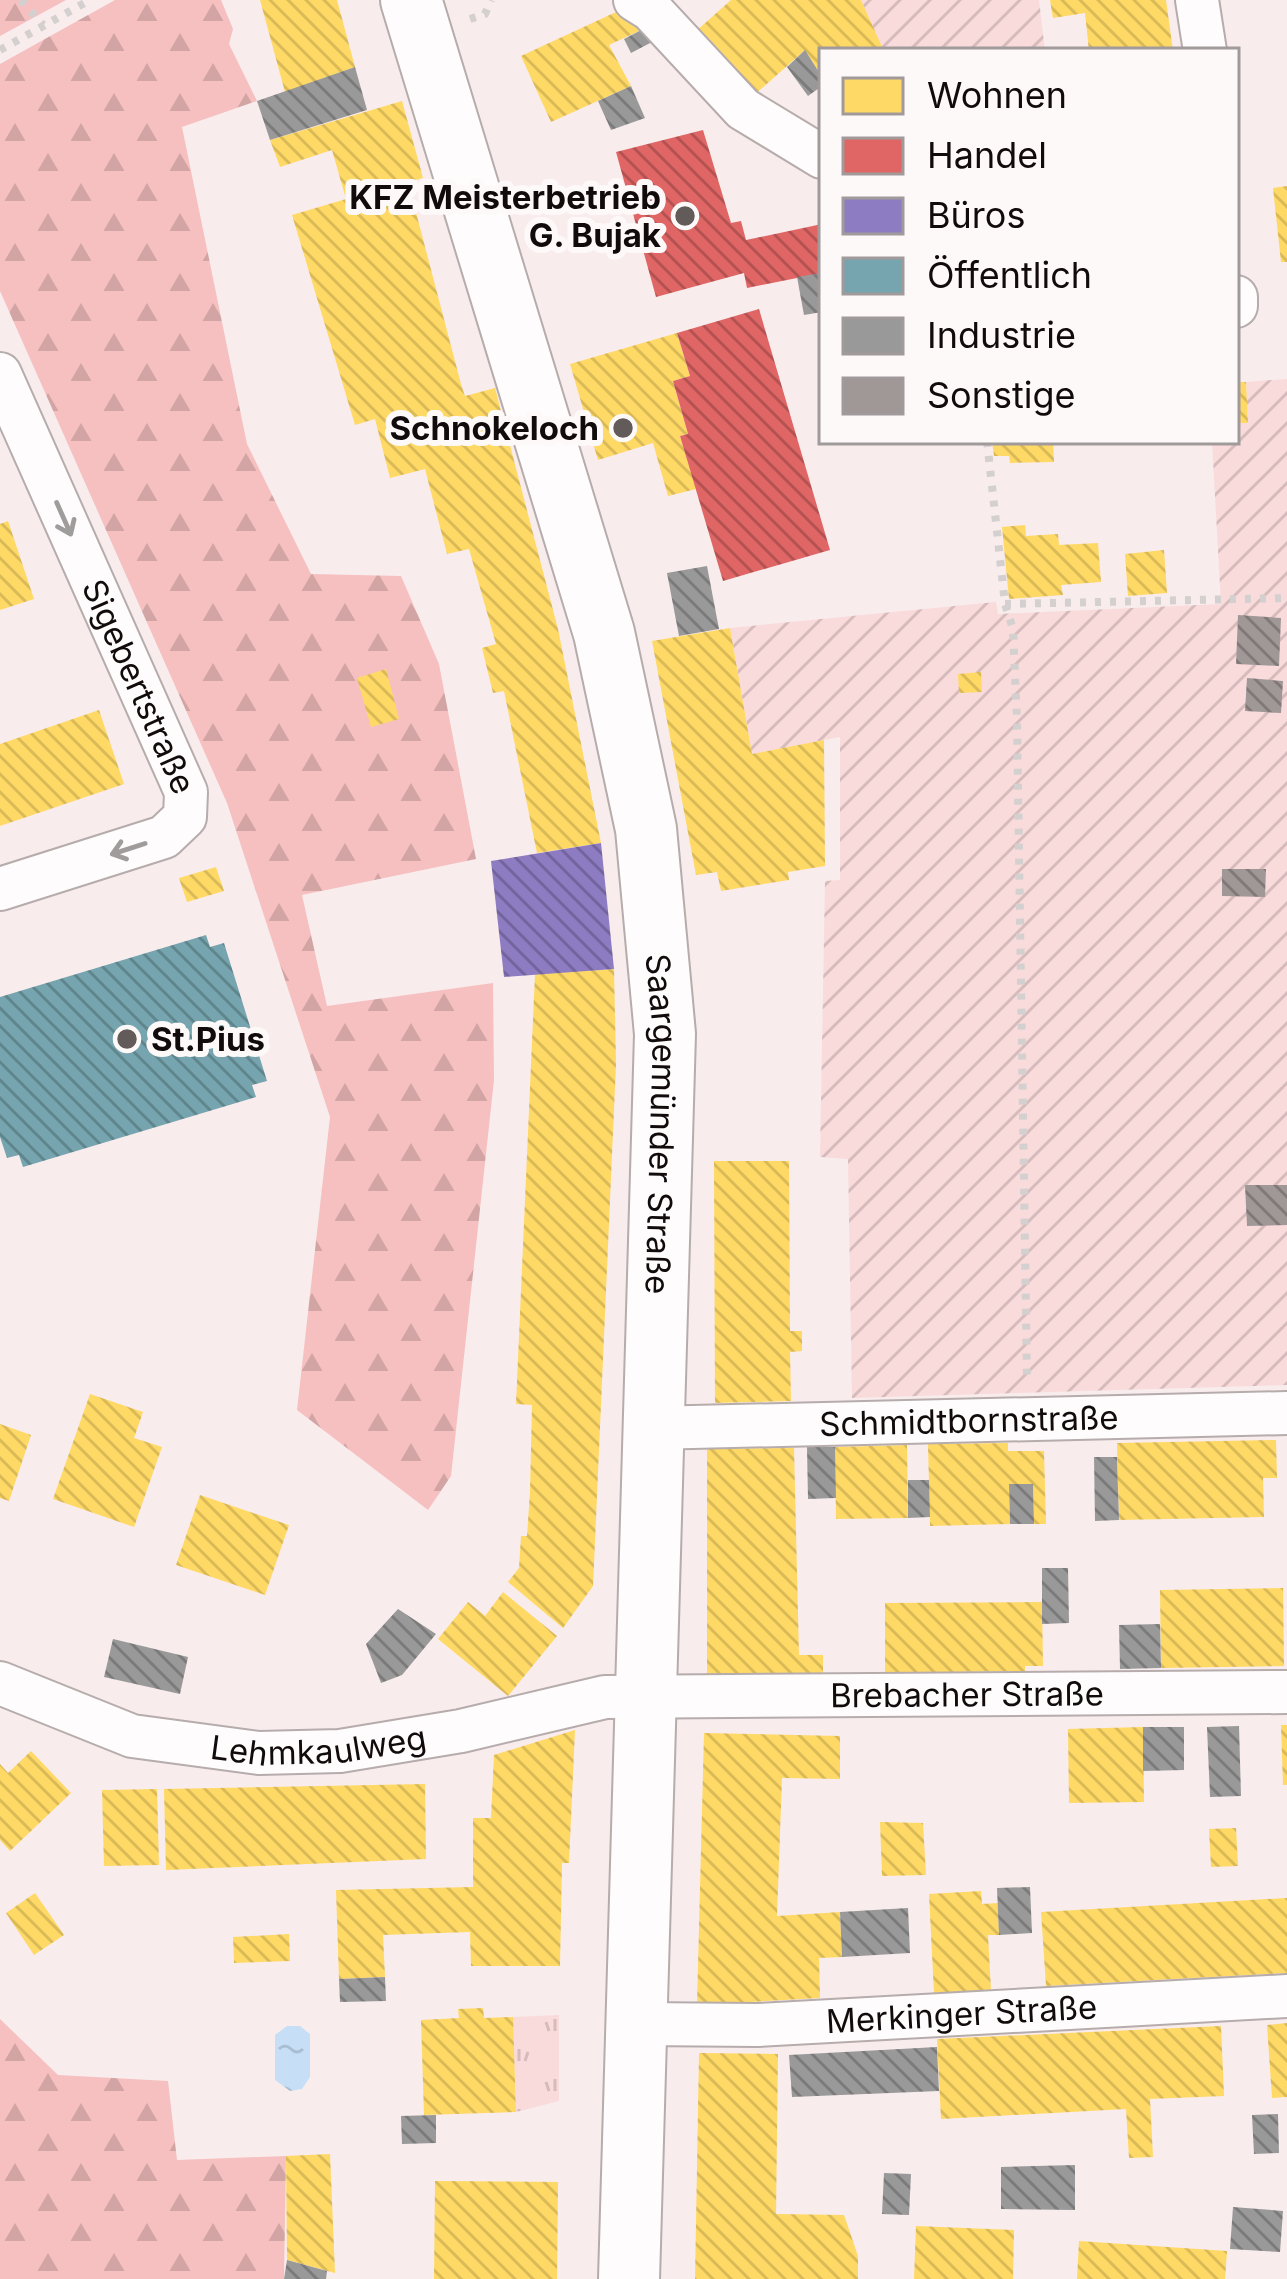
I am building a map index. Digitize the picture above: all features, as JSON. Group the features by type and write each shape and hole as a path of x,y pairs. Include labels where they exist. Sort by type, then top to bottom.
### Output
{"street":[{"name":"Saargemünder Straße","path":"412,0 598,614 646,829 664,1034 629,2279"},
{"path":"635,0 651,10 743,109 819,155"},
{"path":"1197,0 1205,48"},
{"name":"Sigebertstraße","path":"0,374 15,450 186,792 184,817 164,837 0,889"},
{"name":"Schmidtbornstraße","path":"651,1428 1287,1413"},
{"name":"Lehmkaulweg","path":"0,1683 132,1736 259,1753 340,1751 461,1731 591,1699 646,1698"},
{"name":"Brebacher Straße","path":"646,1698 1287,1692"},
{"name":"Merkinger Straße","path":"638,2024 758,2025 1287,1996"}],"path":[{"path":"21,0 44,25"},
{"path":"0,50 90,0"},
{"path":"485,14 491,0"},
{"path":"988,444 1005,604 1013,628 1017,721 1029,1419"},
{"path":"1005,604 1287,598"}],"green space":[{"path":"0,0 66,0 0,36"},
{"path":"115,0 221,0 233,29 229,44 257,101 182,127 247,444 311,574 401,576 439,664 476,859 302,895 327,1006 493,983 494,1080 451,1476 428,1510 297,1410 330,1117 227,803 0,291 0,64"},
{"path":"861,0 1039,0 1045,48 883,48"},
{"path":"1287,379 1287,1385 852,1398 848,1159 820,1157 825,881 840,880 840,737 752,754 730,628 996,602 998,614 1221,604 1212,444 1239,444 1239,423 1248,422 1246,382"},
{"path":"559,2015 559,2101 516,2112 513,2017"},
{"path":"0,2019 58,2075 168,2081 177,2160 286,2156 284,2279 0,2279"}],"water":[{"path":"287,2026 300,2026 310,2034 310,2077 302,2089 290,2091 275,2080 275,2035"}],"building: Wohnen":[{"path":"260,0 337,0 355,67 285,92"},
{"path":"731,0 861,0 883,48 819,48 819,72 805,50 752,97 695,32"},
{"path":"1050,0 1166,0 1173,48 1089,48 1085,13 1053,18"},
{"path":"629,6 641,30 609,45 631,86 551,122 521,56"},
{"path":"402,101 423,178 408,182 461,384 465,396 495,388 558,629 601,843 537,853 504,691 493,693 482,648 496,644 469,549 447,554 425,469 390,478 375,419 355,425 292,215 346,199 332,150 280,167 270,140"},
{"path":"1287,186 1287,262 1281,262 1273,188"},
{"path":"677,333 690,376 673,381 688,434 680,436 696,489 668,496 653,443 598,460 570,364"},
{"path":"1239,382 1246,382 1248,423 1239,423"},
{"path":"992,444 1053,444 1054,462 1010,463 1009,456 994,456"},
{"path":"8,521 34,599 0,610 0,524"},
{"path":"1025,525 1026,536 1058,534 1059,545 1098,543 1101,582 1061,585 1063,595 1009,599 1002,527"},
{"path":"1164,550 1167,593 1128,596 1125,554"},
{"path":"730,628 752,754 824,740 825,866 788,872 789,880 721,891 717,872 696,875 652,641"},
{"path":"386,669 399,719 371,727 357,678"},
{"path":"981,672 982,692 959,693 958,674"},
{"path":"99,710 124,784 0,826 0,744"},
{"path":"216,867 224,891 187,902 179,878"},
{"path":"614,969 616,1064 593,1586 563,1628 508,1582 519,1568 521,1536 527,1536 530,1492 532,1405 516,1404 535,974"},
{"path":"714,1161 789,1161 790,1331 802,1331 802,1351 790,1352 791,1401 715,1403"},
{"path":"90,1394 143,1412 134,1438 162,1447 134,1527 53,1499"},
{"path":"0,1424 31,1435 9,1501 0,1498"},
{"path":"1276,1440 1277,1478 1263,1478 1264,1517 1119,1520 1117,1443"},
{"path":"1008,1443 1008,1451 1044,1451 1046,1524 1034,1524 1033,1484 1009,1484 1010,1524 930,1526 928,1444"},
{"path":"907,1445 908,1518 836,1519 835,1447"},
{"path":"794,1448 799,1655 823,1655 823,1674 707,1674 707,1449"},
{"path":"200,1495 289,1525 265,1595 176,1565"},
{"path":"1283,1580 1284,1666 1161,1668 1160,1590 1283,1588"},
{"path":"503,1592 557,1636 508,1696 438,1639 468,1602 485,1616"},
{"path":"1042,1602 1043,1666 1025,1666 1025,1671 885,1673 885,1603"},
{"path":"1281,1725 1287,1725 1287,1785 1283,1785"},
{"path":"1143,1727 1144,1802 1069,1803 1068,1729"},
{"path":"575,1730 569,1863 562,1863 560,1966 471,1966 470,1932 383,1935 385,1977 339,1979 336,1890 473,1887 473,1818 491,1818 494,1755"},
{"path":"704,1733 840,1736 840,1779 782,1778 777,1916 840,1912 842,1957 819,1958 820,1998 697,2005"},
{"path":"31,1751 71,1793 10,1851 0,1840 0,1764 8,1773"},
{"path":"425,1784 426,1859 166,1870 164,1789"},
{"path":"157,1789 159,1865 104,1866 102,1790"},
{"path":"880,1822 923,1823 926,1875 882,1876"},
{"path":"1236,1828 1238,1866 1211,1867 1209,1829"},
{"path":"981,1891 982,1904 998,1903 999,1935 988,1935 991,1990 934,1993 929,1894"},
{"path":"35,1893 64,1935 34,1955 6,1913"},
{"path":"1287,1898 1287,1973 1046,1986 1041,1912"},
{"path":"289,1934 290,1961 234,1963 233,1937"},
{"path":"483,2008 484,2018 513,2017 516,2112 424,2115 421,2020 459,2018 458,2009"},
{"path":"1287,2023 1287,2097 1272,2098 1267,2025"},
{"path":"1221,2026 1224,2096 1150,2099 1153,2157 1129,2158 1126,2109 941,2119 937,2039"},
{"path":"699,2053 778,2054 776,2214 844,2215 858,2256 858,2279 695,2279"},
{"path":"330,2154 335,2273 287,2260 286,2156"},
{"path":"435,2181 558,2182 557,2279 434,2279"},
{"path":"916,2226 1014,2230 1013,2279 914,2279"},
{"path":"1079,2241 1227,2251 1225,2279 1077,2279"}],"building: Handel":[{"path":"703,130 731,223 741,221 746,240 819,225 819,274 747,288 744,273 656,297 616,152"},
{"path":"759,309 830,550 723,581 680,436 688,434 673,381 690,376 677,333"}],"building: Büros":[{"path":"601,843 614,969 504,977 491,861"}],"building: Öffentlich":[{"name":"St.Pius","path":"206,935 210,947 224,943 267,1081 252,1085 256,1097 23,1167 19,1155 7,1158 0,1137 0,997"}],"building: Industrie":[{"path":"645,28 652,42 631,53 624,39"},
{"path":"805,50 819,72 819,88 808,96 787,67"},
{"path":"355,67 367,110 270,140 257,101"},
{"path":"631,86 645,118 611,130 598,101"},
{"path":"819,273 819,312 804,315 797,277"},
{"path":"707,566 719,629 679,636 667,573"},
{"path":"807,1447 835,1447 836,1498 808,1499"},
{"path":"1094,1457 1117,1457 1119,1520 1095,1521"},
{"path":"908,1480 929,1480 930,1517 908,1518"},
{"path":"1009,1484 1033,1484 1034,1524 1010,1524"},
{"path":"1042,1568 1068,1568 1069,1623 1042,1624"},
{"path":"398,1609 436,1634 402,1675 381,1683 366,1644"},
{"path":"1160,1624 1161,1668 1120,1669 1119,1625"},
{"path":"113,1639 188,1657 180,1694 104,1677"},
{"path":"1239,1726 1241,1796 1210,1797 1207,1727"},
{"path":"1143,1727 1184,1727 1184,1770 1143,1771"},
{"path":"1030,1887 1032,1933 999,1935 997,1888"},
{"path":"908,1908 910,1953 842,1957 840,1912"},
{"path":"385,1977 386,2001 340,2002 339,1979"},
{"path":"937,2047 939,2091 792,2097 789,2055"},
{"path":"1278,2114 1279,2153 1254,2154 1252,2115"},
{"path":"436,2115 436,2143 402,2144 401,2116"},
{"path":"1075,2165 1075,2210 1001,2209 1001,2167"},
{"path":"884,2173 911,2174 909,2215 882,2214"},
{"path":"1233,2207 1283,2211 1280,2252 1230,2249"},
{"path":"287,2260 327,2271 326,2279 284,2279"}],"building: Sonstige":[{"path":"1238,615 1281,618 1279,666 1236,664"},
{"path":"1247,678 1283,681 1281,713 1245,711"},
{"path":"1222,869 1266,869 1265,897 1222,896"},
{"path":"1245,1185 1287,1185 1287,1225 1247,1226"}],"place":[{"name":"KFZ Meisterbetrieb G. Bujak","path":"685,216"},
{"name":"Schnokeloch","path":"623,428"},
{"name":"St.Pius","path":"127,1039"}]}
